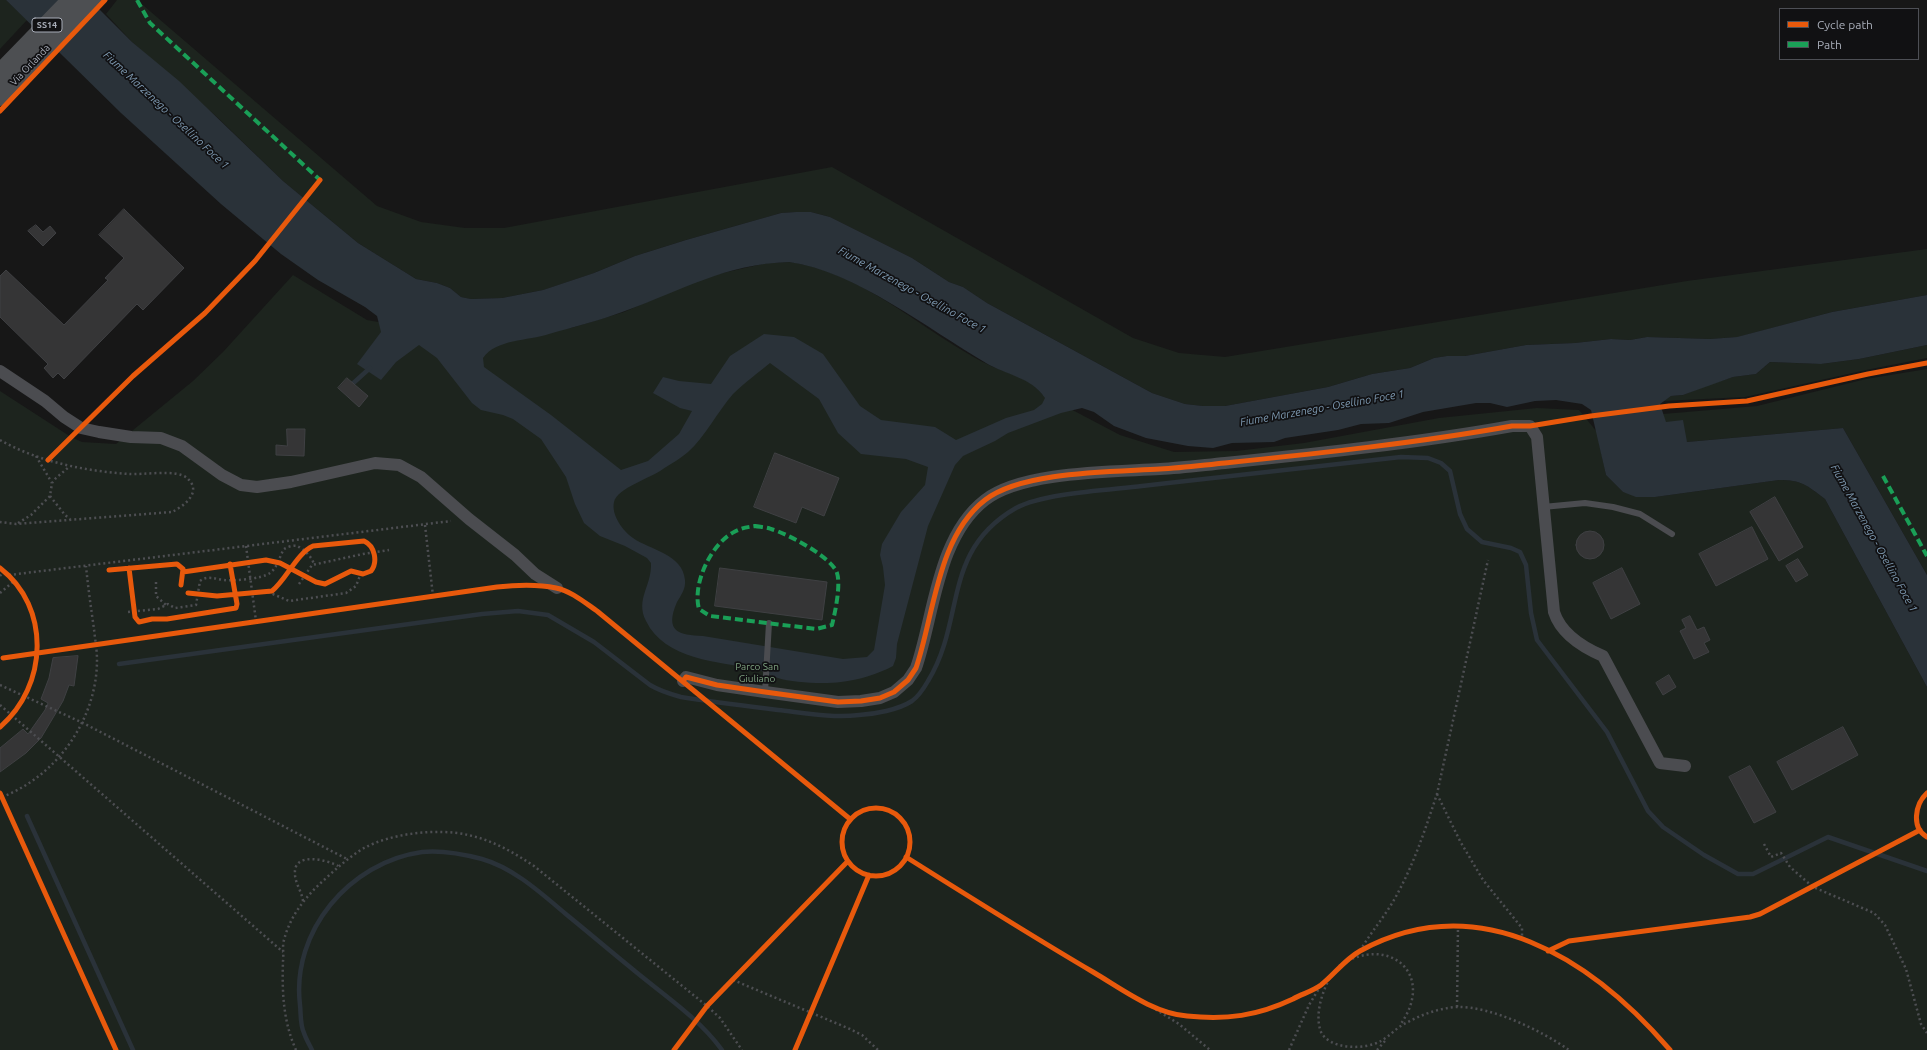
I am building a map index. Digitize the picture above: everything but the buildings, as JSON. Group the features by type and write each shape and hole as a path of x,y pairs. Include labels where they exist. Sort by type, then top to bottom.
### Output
{"main road":[{"name":"Via Orlanda","path":"0,96 28,56 72,0"},
{"name":"Via Orlanda","path":"0,74 28,56 94,0"}],"street":[{"path":"0,371 81,428 100,432 161,438 182,446 222,476 241,485 257,487 375,463 387,463 399,466 421,477 469,519 516,555 535,574 557,588"},
{"path":"683,681 686,677 717,685 838,702 880,698 894,692 908,680 916,668 946,559 964,523 984,501 1023,482 1069,476 1172,469 1315,454 1512,426 1530,426 1537,437 1554,612 1557,622 1562,629 1587,649 1603,656 1660,763 1685,766"}],"lane":[{"path":"1543,507 1585,503 1612,507 1640,514 1672,534"},
{"path":"765,692 769,623"}],"path":[{"path":"0,440 23,452 69,467 130,474 175,474 186,477 191,484 193,492 189,501 172,512 16,524 0,522"},
{"path":"35,456 52,483"},
{"path":"16,524 31,515 50,496 52,483 69,467"},
{"path":"50,496 65,515 71,519"},
{"path":"0,576 4,571 86,566 469,519"},
{"path":"425,525 433,596"},
{"path":"370,545 374,555"},
{"path":"246,546 250,578 249,594 256,621"},
{"path":"156,582 156,593 158,598 166,605 182,609 196,605 199,595 200,581 203,579 207,577 250,578 265,576 271,572 278,562 282,552 287,548 296,546 313,559 314,565"},
{"path":"300,557 310,547"},
{"path":"299,584 303,575 310,567 327,560 374,555 389,550"},
{"path":"271,560 286,565"},
{"path":"327,560 328,569"},
{"path":"1360,951 1391,905 1412,864 1437,794 1488,560"},
{"path":"5,804 1,795 28,784 60,757 83,723 96,675 97,659 86,566"},
{"path":"4,571 18,586"},
{"path":"298,572 310,579"},
{"path":"268,592 289,601 346,593 356,586 364,573 355,572"},
{"path":"232,578 234,587"},
{"path":"0,593 14,581"},
{"path":"249,594 268,592 276,588"},
{"path":"425,597 440,595"},
{"path":"181,600 182,609"},
{"path":"128,612 158,609 166,605"},
{"path":"248,622 264,620"},
{"path":"88,645 103,643"},
{"path":"0,685 83,723 347,860"},
{"path":"0,705 284,952"},
{"path":"1437,794 1460,841 1483,880 1522,928 1519,937 1528,941"},
{"path":"296,1050 290,1035 282,991 284,941 289,925 303,901 338,866 366,848 382,842 433,832 468,835 487,840 518,855 534,866 707,1006 720,1018 742,1050"},
{"path":"1764,844 1771,857 1781,853 1784,855 1790,867 1813,887 1874,913 1885,925 1906,969 1921,1024 1927,1033"},
{"path":"303,901 294,875 297,865 312,858 325,860 338,866"},
{"path":"1807,890 1820,884"},
{"path":"1450,926 1466,926"},
{"path":"1457,1008 1458,926"},
{"path":"1289,1050 1305,1011 1321,985 1339,966 1360,951 1370,946"},
{"path":"1339,966 1354,958 1374,955 1385,955 1395,958 1405,966 1412,978 1413,990 1408,1010 1398,1028"},
{"path":"728,985 738,974"},
{"path":"1332,974 1324,992 1319,1011 1320,1030 1330,1043 1341,1047 1357,1047 1376,1044 1406,1022 1435,1010 1457,1008 1486,1012 1520,1024 1554,1040 1569,1050"},
{"path":"733,980 862,1035 878,1050"},
{"path":"1312,990 1321,985"},
{"path":"1140,1000 1179,1024 1210,1050"},
{"path":"702,1012 712,1001"},
{"path":"1147,1004 1177,1015"},
{"path":"808,1019 813,1005"},
{"path":"1377,1050 1390,1034"}],"green space":[{"path":"0,0 6,0 27,20 0,49"},
{"path":"117,0 137,0 377,206 421,222 465,228 504,228 832,167 1133,338 1179,353 1225,357 1687,281 1927,249 1927,295 1832,312 1738,337 1710,339 1647,337 1630,340 1611,339 1575,343 1526,345 1465,356 1434,358 1410,368 1372,374 1328,387 1225,406 1185,404 1152,393 987,303 963,287 949,282 912,258 830,217 811,212 781,213 686,240 635,256 594,273 543,290 502,298 471,299 461,297 450,288 437,283 416,279 358,243 283,181 217,117 132,42 106,14"},
{"name":"Parco San Giuliano","path":"789,262 816,268 843,278 868,290 963,351 987,364 1031,383 1042,394 1120,435 1174,452 1236,451 1304,443 1439,418 1537,408 1579,410 1597,432 1606,475 1623,492 1655,497 1779,480 1798,482 1813,490 1825,499 1927,687 1927,1050 0,1050 0,391 71,437 82,442 116,444 193,381 223,352 293,275 367,320 471,338 571,328 624,312 688,284 718,274 767,263"},
{"path":"1927,345 1927,358 1745,397 1663,401 1671,396 1683,395 1733,377 1756,374 1770,362 1821,364 1859,359"},
{"path":"1927,369 1927,575 1843,428 1687,442 1665,422 1663,414 1757,406 1866,379"}],"water":[{"name":"Fiume Marzenego - Osellino Foce 1","path":"6,0 90,0 132,42 179,81 283,181 358,243 416,279 437,283 450,288 461,297 471,299 502,298 543,290 594,273 635,256 686,240 781,213 811,212 830,217 912,258 949,282 963,287 987,303 1152,393 1185,404 1203,406 1225,406 1328,387 1372,374 1410,368 1434,358 1465,356 1526,345 1575,343 1611,339 1630,340 1647,337 1710,339 1737,337 1832,312 1927,295 1927,345 1859,359 1821,364 1770,362 1756,374 1733,377 1683,395 1671,396 1660,404 1666,422 1683,420 1687,442 1843,428 1927,575 1927,687 1825,499 1819,494 1804,484 1793,481 1779,480 1655,497 1636,497 1623,492 1606,475 1591,410 1582,404 1556,400 1535,401 1507,407 1490,403 1476,403 1423,412 1389,423 1361,424 1338,430 1285,438 1274,442 1232,443 1213,448 1188,446 1146,438 1114,426 1094,412 1082,408 1061,413 1008,433 995,441 963,456 955,465 928,526 897,644 896,658 893,666 875,674 855,680 834,683 809,683 784,680 756,669 694,657 666,644 655,634 646,621 642,606 651,571 651,563 647,558 625,546 600,536 584,523 575,504 566,477 541,439 513,419 481,410 472,403 437,358 419,345 396,362 381,380 357,364 381,332 377,316 365,307 318,280 281,254 221,204 121,113","holes":["789,262 814,268 839,277 890,303 986,363 1033,385 1045,398 1042,404 1034,410 1006,418 956,440 935,427 881,420 860,406 823,354 794,337 764,334 730,356 711,384 679,381 663,377 653,393 680,408 692,411 679,434 648,461 621,470 551,415 484,367 483,358 496,347 504,344 541,336 607,317 724,273 766,264","770,363 819,399 838,433 861,454 906,459 928,467 925,485 901,512 882,544 880,555 885,585 874,650 867,657 843,659 681,633 673,626 672,620 673,612 685,586 683,571 672,558 629,535 622,527 614,512 614,502 616,497 621,492 658,472 688,452 700,439 733,394"]}],"waterway":[{"path":"349,387 370,368"},
{"path":"119,664 482,614 518,611 548,615 594,642 650,685 661,691 677,696 818,715 849,716 872,714 906,704 915,699 923,689 940,658 965,565 976,544 992,525 1016,508 1043,499 1077,493 1401,457 1428,458 1441,463 1450,471 1460,514 1467,529 1482,542 1511,548 1520,552 1526,565 1531,613 1537,640 1607,732 1648,811 1663,827 1704,855 1738,874 1753,874 1828,837 1927,871"},
{"path":"27,816 133,1050"},
{"path":"312,1050 302,1027 300,978 305,951 316,927 331,904 349,885 371,870 396,858 422,852 452,853 482,859 494,863 527,882 691,1016 722,1050"}],"marked path":[{"path":"137,0 150,23 320,180 318,182"},
{"path":"1883,476 1927,556"},
{"path":"755,526 769,528 797,540 818,553 833,567 837,573 838,584 835,614 832,625 816,629 710,616 699,609 698,588 705,566 711,555 718,546 734,532 755,526"}],"cycle path":[{"path":"0,111 105,0"},
{"path":"48,460 133,376 205,313 255,261 320,180"},
{"path":"683,681 686,677 717,685 838,702 880,698 894,692 908,680 916,668 939,578 956,535 969,516 985,500 1001,490 1021,483 1044,478 1094,472 1168,469 1369,447 1441,438 1512,426 1530,426 1591,416 1669,406 1747,401 1868,374 1927,363"},
{"path":"183,572 266,560 280,563 316,582 325,584 351,571 363,574 371,571 375,559 373,550 368,543 364,541 313,546 302,554 297,560 292,567 287,574 272,591 217,596 188,593"},
{"path":"109,570 177,564 183,569 181,585"},
{"path":"129,568 135,617 139,622 236,608 237,604 230,564"},
{"path":"0,568 17,584 28,604 35,625 37,647 35,669 27,690 16,710 0,727"},
{"path":"3,658 497,587 526,585 562,589 597,611 850,819"},
{"path":"0,793 116,1050"},
{"path":"1927,793 1920,803 1916,816 1919,828 1927,837"},
{"path":"876,808 889,811 900,818 907,829 910,842 907,855 900,866 889,873 876,876 863,873 852,866 845,855 842,842 845,829 852,818 863,811 876,808"},
{"path":"1548,951 1569,941 1750,917 1760,914 1920,830"},
{"path":"906,857 1022,930 1127,993 1150,1005 1174,1014 1202,1017 1229,1017 1254,1013 1280,1005 1318,987 1360,951 1404,933 1448,926 1490,930 1530,942 1569,962 1605,987 1639,1017 1670,1050"},
{"path":"674,1050 707,1006 848,861"},
{"path":"795,1050 869,875"}]}
